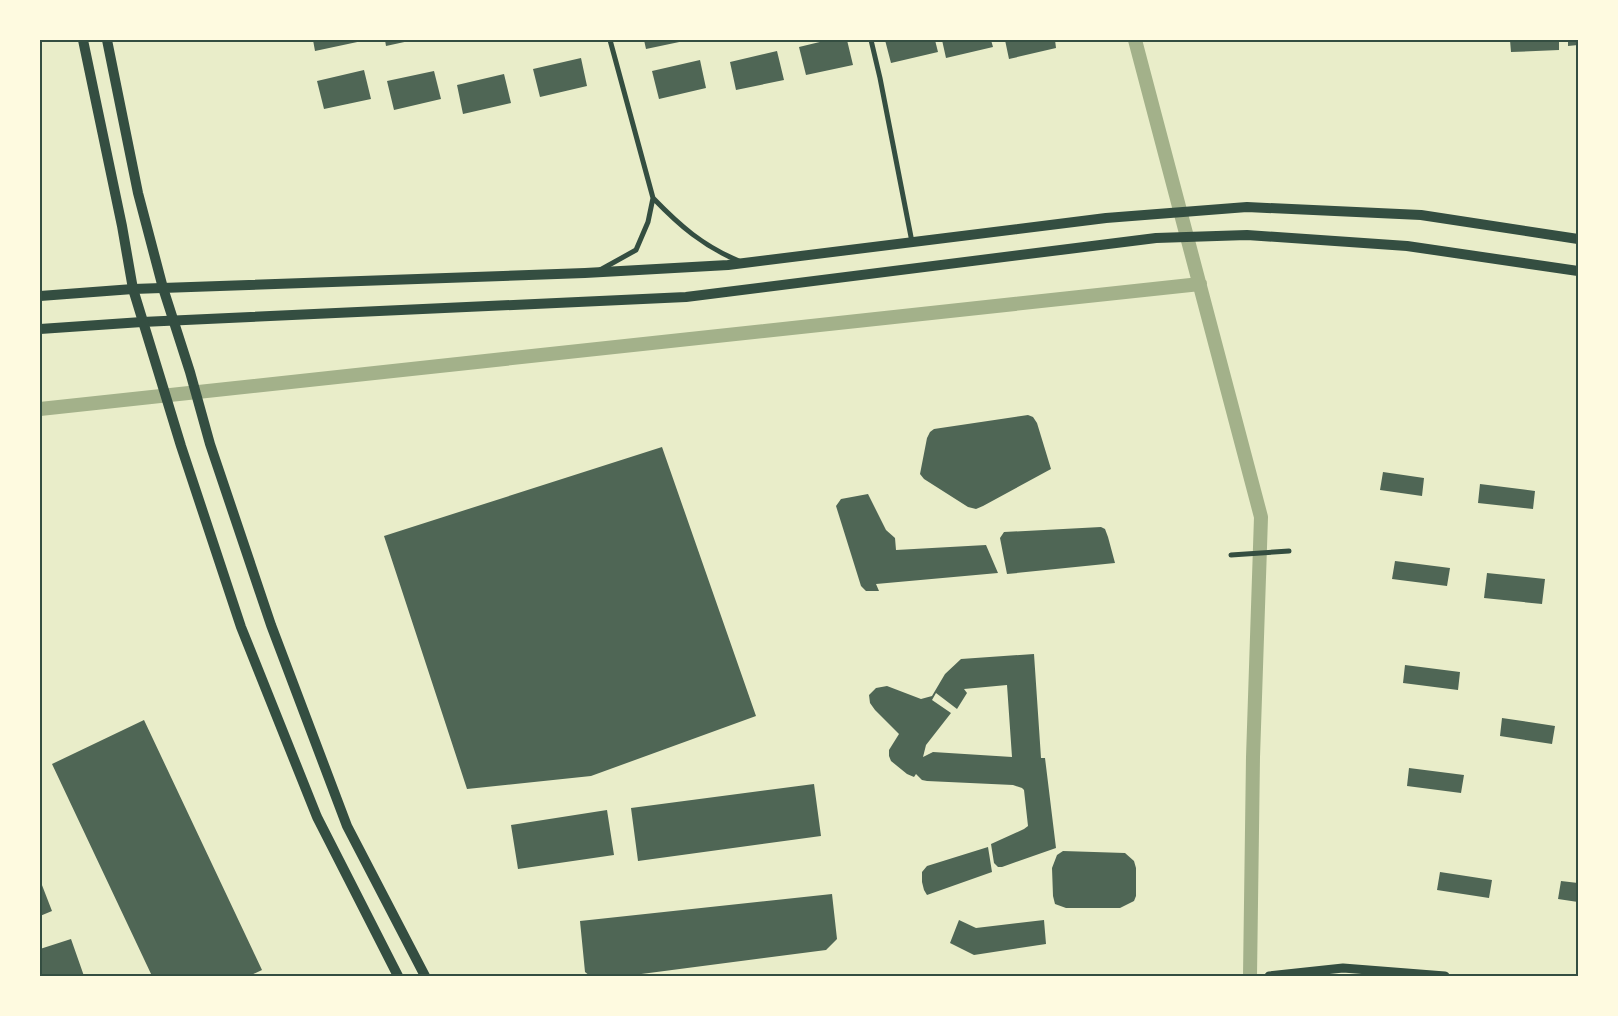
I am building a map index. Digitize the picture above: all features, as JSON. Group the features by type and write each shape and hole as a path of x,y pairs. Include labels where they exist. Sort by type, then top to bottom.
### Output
{"main road":[{"path":"83,40 133,288 142,322 241,627 317,817 398,976"},
{"path":"106,40 138,192 163,288 190,372 210,444 271,625 347,826 425,976"},
{"path":"40,296 133,288 596,272 744,264 1106,218 1247,207 1421,215 1578,239"},
{"path":"40,329 142,322 686,297 1156,238 1218,235 1247,235 1406,246 1578,271"},
{"path":"1269,976 1343,968 1445,976"}],"street":[{"path":"596,272 636,250 648,222 653,198 610,40"},
{"path":"871,40 912,243"},
{"path":"653,198 672,218 704,244 744,264"},
{"path":"1231,555 1289,551"}],"building":[{"path":"313,40 362,40 362,41 315,51"},
{"path":"385,40 409,40 409,41 386,46"},
{"path":"644,40 684,40 684,41 646,49"},
{"path":"828,40 847,40 853,65 806,75 799,47"},
{"path":"885,40 935,40 938,52 891,63"},
{"path":"942,40 991,40 993,47 946,58"},
{"path":"1005,40 1055,40 1056,48 1009,59"},
{"path":"1510,40 1559,40 1559,50 1511,52"},
{"path":"1568,40 1578,40 1578,45 1568,46"},
{"path":"777,51 784,80 736,90 730,62"},
{"path":"581,58 587,86 540,97 533,69"},
{"path":"700,60 706,88 659,99 652,71"},
{"path":"364,70 371,99 324,109 317,81"},
{"path":"434,71 441,99 394,110 387,81"},
{"path":"504,74 511,103 463,114 457,85"},
{"path":"1028,415 1033,417 1037,423 1051,469 976,509 968,507 924,479 920,474 927,438 934,429"},
{"path":"662,447 756,716 591,776 467,789 384,536"},
{"path":"1383,472 1424,478 1422,496 1380,490"},
{"path":"1480,484 1535,491 1533,509 1478,503"},
{"path":"868,494 886,530 895,538 896,550 986,545 998,573 876,584 879,591 866,591 861,586 836,506 841,499"},
{"path":"1101,527 1105,529 1115,563 1007,574 1000,538 1004,532"},
{"path":"1395,561 1450,568 1447,586 1392,579"},
{"path":"1487,573 1545,579 1542,604 1484,598"},
{"path":"1034,654 1041,758 1045,758 1056,848 1002,867 998,867 994,863 991,844 1028,826 1024,790 1013,785 927,781 922,780 916,774 914,777 907,774 891,761 889,756 889,750 899,734 870,703 869,695 876,688 887,686 921,699 932,696 945,674 961,659","holes":["1007,685 1012,757 933,752 923,757 926,745 951,713 932,700 936,693 957,709 967,693 964,689"]},
{"path":"1405,665 1460,672 1458,690 1403,683"},
{"path":"1502,718 1555,726 1552,744 1500,736"},
{"path":"144,720 262,970 249,976 152,976 52,764"},
{"path":"1409,768 1464,775 1461,793 1407,786"},
{"path":"814,784 821,836 638,861 631,808"},
{"path":"607,810 614,855 518,869 511,825"},
{"path":"988,847 992,872 927,895 922,882 922,872 927,866"},
{"path":"1063,851 1125,853 1134,861 1136,868 1136,896 1134,901 1120,908 1066,908 1055,904 1052,868 1057,855"},
{"path":"1440,872 1492,880 1489,898 1437,890"},
{"path":"40,880 52,911 40,916"},
{"path":"1561,881 1578,883 1578,902 1558,899"},
{"path":"832,894 837,939 826,950 626,976 590,976 585,972 580,921"},
{"path":"959,920 976,928 1044,920 1046,944 974,955 950,943"},
{"path":"71,939 84,976 40,976 40,949"}],"waterway":[{"path":"1135,40 1261,517 1253,757 1250,976"},
{"path":"40,409 1200,284"}]}
